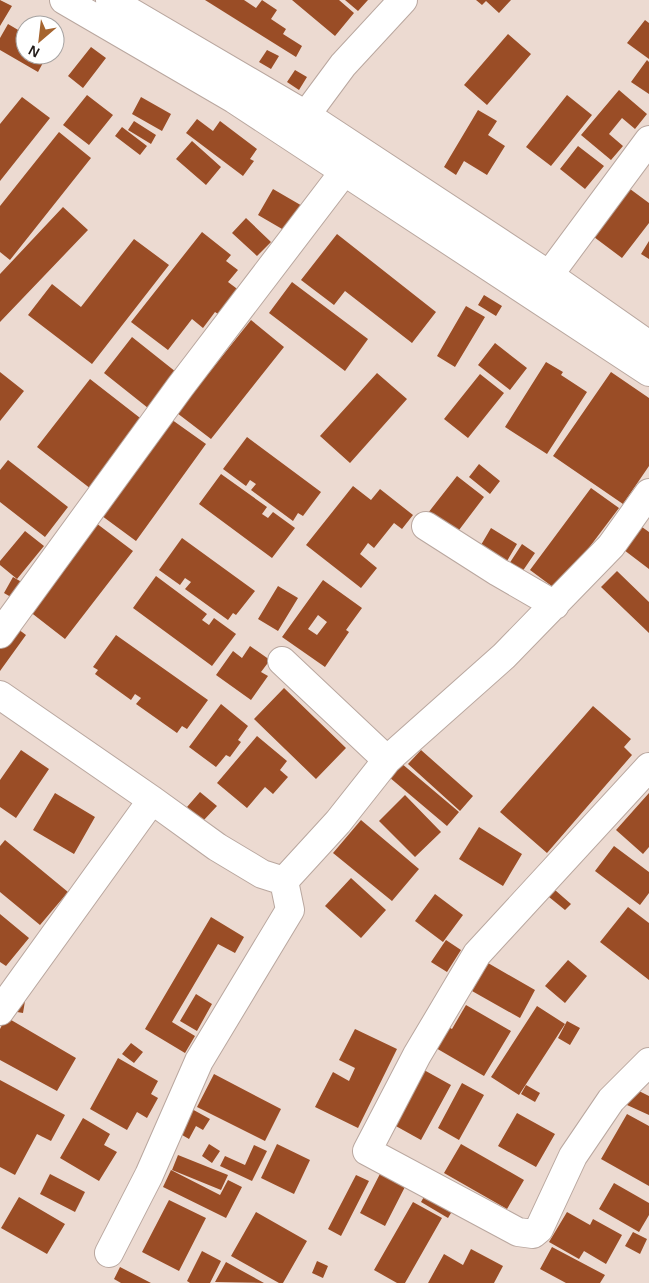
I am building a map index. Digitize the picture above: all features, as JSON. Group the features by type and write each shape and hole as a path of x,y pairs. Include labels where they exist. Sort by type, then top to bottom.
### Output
{"street":[{"path":"64,0 234,99 353,161 549,275 649,345"},
{"path":"110,0 306,115 353,161 649,372"},
{"path":"306,115 343,65 403,0"},
{"path":"549,275 649,140"},
{"path":"0,632 180,387 353,161"},
{"path":"284,881 338,822 387,760 504,656 611,546 649,493"},
{"path":"426,526 498,572 555,605"},
{"path":"282,662 387,760"},
{"path":"0,695 152,800 217,848 262,874 284,881"},
{"path":"649,767 477,954 417,1055 367,1151 518,1232 533,1234 539,1229 573,1156 611,1100 649,1062"},
{"path":"0,1011 152,800"},
{"path":"110,1253 149,1175 199,1061 290,910 284,881"}],"building":[{"path":"0,0 12,6 0,26"},
{"path":"205,0 244,0 256,8 262,0 277,10 271,19 286,29 283,34 302,46 296,57"},
{"path":"292,0 339,0 354,13 335,36"},
{"path":"345,0 368,0 358,11"},
{"path":"476,0 511,0 499,13 486,1 482,5"},
{"path":"645,20 649,23 649,59 627,43"},
{"path":"8,24 15,28 15,59 0,50 0,38"},
{"path":"508,34 531,54 487,105 464,85"},
{"path":"91,47 106,58 83,88 68,76"},
{"path":"267,50 279,56 271,69 259,62"},
{"path":"647,60 649,62 649,94 631,82"},
{"path":"26,65 42,65 38,72"},
{"path":"295,70 307,77 299,90 287,82"},
{"path":"619,90 647,114 635,129 622,118 609,134 623,146 611,160 581,135"},
{"path":"87,95 113,115 89,145 63,125"},
{"path":"567,95 592,115 551,166 526,147"},
{"path":"22,97 50,118 0,181 0,124"},
{"path":"141,97 171,114 162,131 132,114"},
{"path":"478,110 497,121 488,135 505,146 487,175 464,161 456,175 444,167"},
{"path":"197,119 213,131 220,121 257,149 250,159 254,161 243,176 186,133"},
{"path":"134,121 156,135 151,144 128,130"},
{"path":"122,127 147,146 140,155 115,136"},
{"path":"59,132 91,158 10,260 0,252 0,206"},
{"path":"192,141 221,167 206,185 176,159"},
{"path":"578,146 604,166 585,189 560,169"},
{"path":"626,186 649,203 649,223 622,258 590,234"},
{"path":"273,189 304,207 289,233 258,215"},
{"path":"63,207 88,230 0,322 0,274"},
{"path":"246,218 271,242 257,256 232,233"},
{"path":"202,232 231,255 226,261 238,270 228,282 240,291 224,318 215,312 203,328 192,319 168,350 131,322"},
{"path":"337,234 436,312 412,343 345,291 334,305 301,280"},
{"path":"134,239 169,265 92,364 28,315 52,284 81,307"},
{"path":"649,241 649,259 641,254"},
{"path":"292,282 368,339 345,371 269,313"},
{"path":"484,295 502,306 496,316 478,305"},
{"path":"466,306 485,317 455,367 437,356"},
{"path":"251,320 284,347 211,439 177,413"},
{"path":"132,337 176,372 148,408 104,373"},
{"path":"495,343 527,368 510,390 478,365"},
{"path":"546,362 563,372 561,375 587,392 547,454 505,427"},
{"path":"0,372 24,391 0,421"},
{"path":"611,372 649,398 649,466 623,504 553,456"},
{"path":"377,373 407,399 350,463 320,436"},
{"path":"480,374 504,393 468,438 444,419"},
{"path":"90,379 144,421 91,489 37,447"},
{"path":"168,417 206,444 136,541 98,513"},
{"path":"247,437 321,492 303,516 298,513 293,521 251,490 256,484 250,480 246,486 223,469"},
{"path":"8,460 68,507 45,537 0,502 0,470"},
{"path":"479,464 500,481 490,494 469,477"},
{"path":"221,474 267,507 262,514 268,518 273,512 295,528 272,558 199,504"},
{"path":"457,476 484,497 456,534 428,513"},
{"path":"353,486 371,500 380,489 413,515 402,529 394,523 374,548 368,543 360,554 377,568 361,588 306,545"},
{"path":"591,488 619,508 557,590 530,570"},
{"path":"96,523 133,551 65,639 29,611"},
{"path":"642,527 649,532 649,569 624,550"},
{"path":"491,528 517,544 507,561 481,545"},
{"path":"25,531 44,546 17,579 0,565 0,561"},
{"path":"182,538 255,591 236,615 233,613 228,620 185,589 191,582 185,578 180,585 159,570"},
{"path":"522,544 535,553 522,572 509,564"},
{"path":"617,571 649,602 649,633 601,587"},
{"path":"156,576 207,614 202,620 209,625 214,618 236,634 212,666 133,608"},
{"path":"13,577 25,584 16,600 4,593"},
{"path":"323,580 362,608 346,630 349,632 325,667 282,637","holes":["318,615 327,622 317,635 308,629"]},
{"path":"278,586 298,598 278,631 258,619"},
{"path":"14,626 26,635 0,671 0,646"},
{"path":"116,635 208,700 187,729 182,726 177,733 136,704 141,698 135,694 131,700 95,674 98,670 93,667"},
{"path":"250,646 270,660 261,672 268,676 251,700 216,675 233,651 242,658"},
{"path":"284,688 346,748 316,779 254,719"},
{"path":"221,704 248,726 238,740 241,742 230,757 226,755 216,767 189,747"},
{"path":"593,706 631,739 624,747 632,755 547,853 500,812"},
{"path":"257,736 287,761 280,770 288,777 273,794 265,787 247,808 217,783"},
{"path":"21,750 49,769 16,818 0,807 0,780"},
{"path":"421,750 473,796 460,811 408,764"},
{"path":"401,763 459,812 447,826 389,777"},
{"path":"200,792 217,806 203,821 187,807"},
{"path":"55,793 95,817 74,854 33,830"},
{"path":"649,793 649,847 643,854 616,830"},
{"path":"405,795 441,832 415,857 379,821"},
{"path":"361,820 419,869 392,901 333,853"},
{"path":"479,827 522,854 503,886 459,859"},
{"path":"5,840 68,892 40,925 0,892 0,846"},
{"path":"614,846 649,872 649,893 640,905 595,871"},
{"path":"351,878 386,910 361,938 325,906"},
{"path":"555,890 571,904 565,910 549,897"},
{"path":"435,894 463,915 443,942 415,921"},
{"path":"628,907 649,923 649,980 600,942"},
{"path":"0,914 29,938 6,966 0,962"},
{"path":"211,917 244,937 235,953 218,944 172,1022 195,1036 185,1053 145,1029"},
{"path":"446,940 461,950 447,972 431,962"},
{"path":"568,960 587,976 565,1003 545,986"},
{"path":"488,963 535,990 520,1018 472,991"},
{"path":"196,994 212,1004 197,1031 180,1021"},
{"path":"14,999 25,1001 23,1013 11,1011"},
{"path":"466,1005 511,1031 484,1076 429,1044 441,1023 452,1029"},
{"path":"537,1006 565,1024 519,1095 491,1077"},
{"path":"6,1017 76,1058 57,1091 0,1060 0,1029"},
{"path":"567,1021 580,1028 570,1045 558,1038"},
{"path":"355,1029 397,1049 358,1128 315,1107 333,1072 349,1081 355,1068 339,1060"},
{"path":"131,1043 143,1052 134,1063 122,1054"},
{"path":"118,1058 158,1081 151,1094 158,1098 147,1118 137,1112 127,1130 90,1109"},
{"path":"424,1070 451,1085 421,1140 394,1125"},
{"path":"214,1074 281,1109 265,1141 197,1107"},
{"path":"0,1080 65,1115 51,1141 37,1134 15,1175 0,1167"},
{"path":"462,1083 484,1095 459,1140 438,1128"},
{"path":"526,1085 540,1093 535,1102 521,1094"},
{"path":"635,1089 649,1096 649,1115 627,1105"},
{"path":"190,1108 210,1119 203,1130 196,1126 189,1139 177,1132"},
{"path":"517,1113 555,1134 536,1167 498,1146"},
{"path":"627,1114 649,1126 649,1186 601,1159"},
{"path":"83,1118 110,1134 104,1145 117,1152 99,1181 60,1158"},
{"path":"209,1144 220,1151 212,1163 202,1156"},
{"path":"277,1144 310,1160 294,1194 261,1178"},
{"path":"461,1144 524,1180 507,1209 444,1173"},
{"path":"254,1145 267,1151 252,1181 220,1166 225,1156 245,1165"},
{"path":"178,1155 228,1175 221,1190 172,1170"},
{"path":"384,1166 409,1179 385,1226 360,1213"},
{"path":"171,1170 220,1195 228,1180 242,1187 226,1218 163,1187"},
{"path":"50,1174 85,1192 75,1212 40,1194"},
{"path":"356,1175 369,1181 341,1236 328,1229"},
{"path":"614,1183 649,1203 649,1215 639,1232 599,1209"},
{"path":"426,1193 454,1208 448,1218 421,1202"},
{"path":"19,1197 65,1224 47,1254 1,1228"},
{"path":"169,1200 206,1218 179,1271 142,1252"},
{"path":"413,1202 442,1218 405,1283 397,1283 374,1270"},
{"path":"256,1212 307,1241 283,1283 279,1283 231,1256"},
{"path":"567,1212 590,1225 593,1219 622,1235 606,1264 584,1251 579,1259 549,1242"},
{"path":"633,1232 647,1239 640,1254 625,1246"},
{"path":"552,1247 605,1275 600,1283 566,1283 540,1269"},
{"path":"471,1249 503,1266 494,1283 428,1283 444,1254 463,1265"},
{"path":"202,1251 221,1261 210,1283 190,1283 187,1281"},
{"path":"317,1261 328,1266 323,1278 312,1273"},
{"path":"226,1262 264,1283 215,1282"},
{"path":"120,1267 151,1283 121,1283 114,1279"}]}
